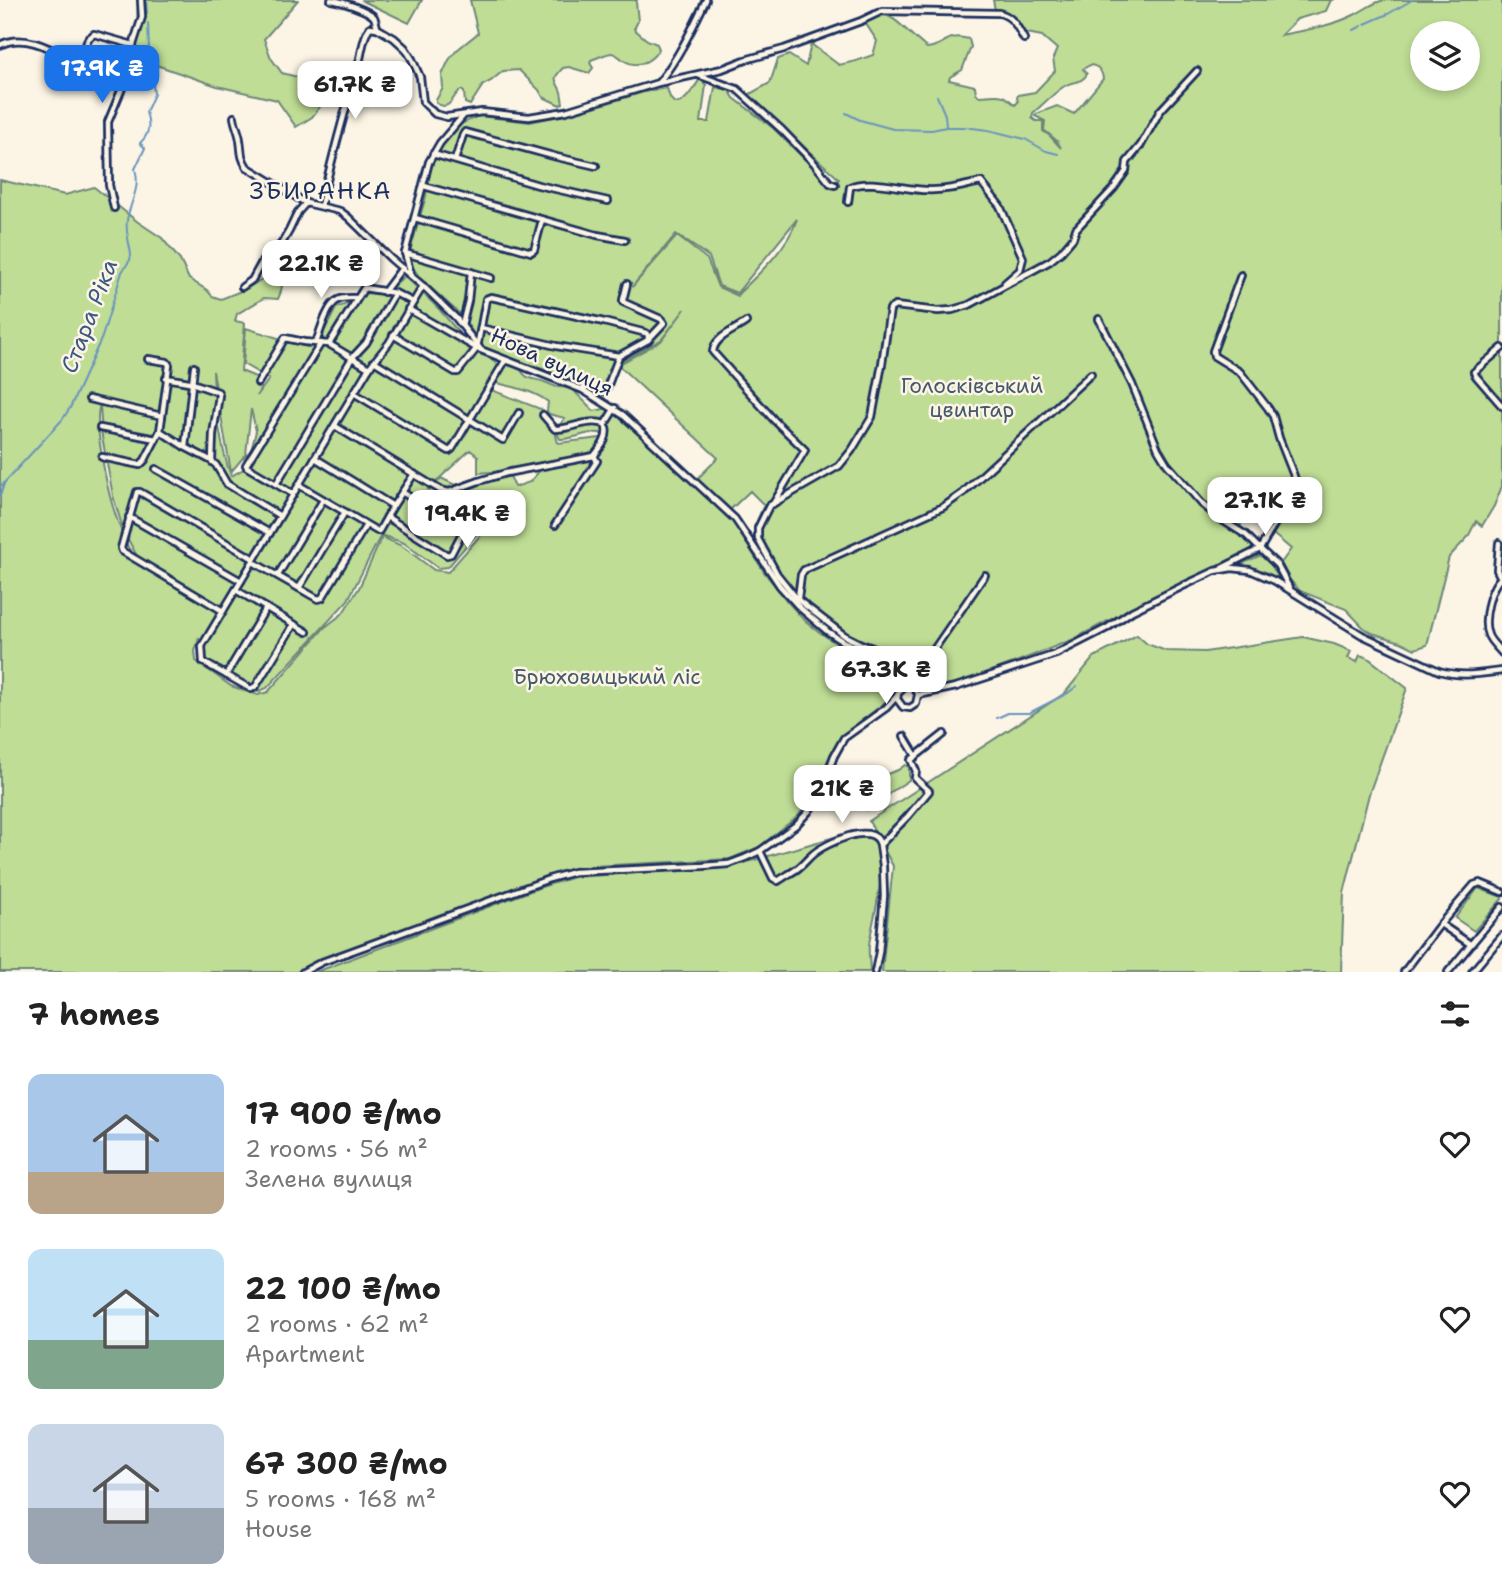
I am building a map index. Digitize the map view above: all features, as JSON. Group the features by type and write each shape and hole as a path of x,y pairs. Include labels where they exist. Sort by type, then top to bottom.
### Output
{"street":[{"path":"114,208 109,185 108,122 130,69 133,45 142,17 142,0"},
{"path":"331,0 371,14 377,28"},
{"path":"659,83 691,32 706,0"},
{"path":"321,205 333,151 370,27 394,38 405,48 420,77 423,102 435,114 447,117 482,112 529,117 566,111 784,50 882,11 999,13 1015,21 1024,39"},
{"path":"0,46 13,39 44,45 78,62 88,39 94,34 133,45"},
{"path":"772,505 839,466 872,417 887,333 888,312 892,307 938,311 969,305 1045,265 1061,253 1073,238 1076,229 1123,177 1127,162 1141,145 1160,111 1197,71"},
{"path":"698,75 737,89 782,130 830,183 835,185"},
{"path":"384,292 402,262 433,154 464,116"},
{"path":"234,117 240,136 241,159 247,167 306,203 298,212 282,243 262,262 252,280 242,287"},
{"path":"455,160 464,132 467,132 596,166"},
{"path":"433,154 538,185 608,201"},
{"path":"850,187 877,184 928,190 981,182 1000,206 1023,258 1020,270 996,290"},
{"path":"844,183 850,187"},
{"path":"424,186 604,237 625,240"},
{"path":"848,202 850,187"},
{"name":"Нова вулиця","path":"306,203 340,211 402,262 412,276 456,318 478,348 583,390 615,408 735,519 768,570 799,607 842,641 887,661 917,693"},
{"path":"415,218 531,252 534,250 542,220"},
{"path":"402,262 471,272 491,278"},
{"path":"461,326 468,301 471,272"},
{"path":"917,693 956,687 1056,654 1107,628 1132,611 1260,549 1275,523 1297,501 1298,495 1293,470 1273,416 1240,373 1214,356 1213,351 1241,275"},
{"path":"481,328 556,346 619,356 648,340 662,326 663,321 623,302 627,284"},
{"path":"294,624 256,686 251,689 203,662 202,646 369,368 394,335 423,286"},
{"path":"329,344 364,288 395,293 413,302"},
{"path":"276,484 352,358 366,343 395,293"},
{"path":"394,335 458,372 478,348 486,299 491,297 646,333 649,335 648,340"},
{"path":"293,494 246,465 319,343 323,325 334,303 339,299 357,298"},
{"path":"408,309 478,348"},
{"path":"1099,319 1132,384 1158,449 1167,464 1195,497 1269,556 1290,589"},
{"path":"746,322 715,342 713,352 805,450 768,509 758,528 758,539 777,574 797,599 845,636 895,656 919,671"},
{"path":"258,383 285,338 329,344 369,368"},
{"path":"1502,348 1474,372 1502,406"},
{"path":"583,390 585,385 589,384 606,390 619,356"},
{"path":"102,457 140,465 160,431 167,362 148,359"},
{"path":"354,393 449,451 505,360"},
{"path":"374,361 503,440 519,413"},
{"path":"185,447 194,367"},
{"path":"797,599 804,570 943,507 963,493 1091,374"},
{"path":"166,378 218,392 212,462"},
{"path":"89,399 162,416"},
{"path":"605,424 615,408"},
{"path":"543,415 555,429 583,426 597,421 605,424"},
{"path":"335,426 440,490 449,492 506,473 594,456 604,443 607,430 605,424"},
{"path":"100,428 156,439"},
{"path":"160,431 212,462 227,484 280,516"},
{"path":"555,525 597,461 594,456"},
{"path":"315,458 393,506"},
{"path":"156,469 270,533"},
{"path":"299,485 379,531 414,474"},
{"path":"223,611 122,551 137,492 318,599 322,598 366,525"},
{"path":"387,517 449,555 463,534 462,530 402,492"},
{"path":"278,575 323,499"},
{"path":"299,587 345,512"},
{"path":"129,517 241,581"},
{"path":"1499,543 1497,570 1502,577 1490,596 1486,628 1488,637 1502,653"},
{"path":"1215,571 1233,568 1260,574 1290,589 1363,635 1439,671 1466,675 1502,671"},
{"path":"303,972 322,962 574,872 729,864 760,851 796,825 808,811 819,796 844,738 886,708 919,671 985,575"},
{"path":"236,590 307,632"},
{"path":"226,675 266,608"},
{"path":"886,708 896,705 903,708 914,706 918,701 917,693 910,687 903,688"},
{"path":"897,696 898,703 903,708"},
{"path":"880,845 929,791 915,778 916,771 911,760 944,734"},
{"path":"904,736 916,756"},
{"path":"760,851 773,878 778,881 823,847 851,835 876,836 883,866 884,895 875,972"},
{"path":"1404,972 1477,883 1502,892"},
{"path":"1448,972 1502,907"},
{"path":"1442,925 1470,944"},
{"path":"1472,972 1502,936"}],"green space":[{"path":"138,0 298,0 264,39 271,58 282,73 321,83 323,103 312,117 296,127 277,100 217,86 136,58"},
{"path":"361,0 422,0 409,23"},
{"path":"470,0 637,0 638,21 634,29 647,40 657,44 659,49 652,58 638,64 627,62 612,53 591,60 593,68 589,73 569,67 563,68 556,78 563,103 560,105 543,97 519,70 503,71 483,85 470,105 465,103 464,92 461,90 448,105 441,106 436,100 443,88 442,75 449,60 478,33"},
{"name":"Голосківський цвинтар","path":"993,0 1333,0 1326,11 1297,19 1281,35 1337,22 1384,0 1502,0 1502,486 1482,526 1476,521 1468,537 1449,557 1427,645 1415,649 1372,633 1346,609 1300,591 1281,563 1291,549 1273,534 1283,519 1262,502 1242,507 1240,535 1254,548 1074,639 960,682 924,690 917,682 919,680 888,657 842,639 799,604 755,542 755,526 764,505 750,491 730,510 697,479 718,458 618,365 661,341 685,309 661,340 617,363 605,396 563,376 484,349 462,316 420,278 412,266 410,251 431,168 441,142 463,123 478,116 530,122 667,88 671,99 679,103 700,79 706,85 701,122 709,122 715,87 729,90 734,98 773,128 832,186 839,179 748,95 770,83 778,59 789,55 806,66 811,44 839,65 873,55 877,41 864,21 878,14 886,15 927,48 950,38 969,39 971,47 962,70 949,80 975,86 979,96 1002,96 1015,105 1018,95 1035,92 1055,71 1053,58 1057,49 1042,36 1022,32 1014,21 995,10","holes":["1090,65 1101,71 1103,79 1074,114 1057,106 1035,116 1045,121 1044,130 1057,141 1061,148 1043,131 1043,121 1032,118 1033,113 1063,87 1085,77 1087,74 1083,69","797,219 780,249 738,296 718,287 707,259 677,236 632,287 676,234 709,257 719,286 737,293"]},
{"name":"Брюховицький ліс","path":"0,180 65,195 94,187 162,238 180,260 189,279 212,296 221,299 246,289 270,274 280,273 282,286 278,299 264,298 237,314 235,321 245,323 241,371 263,380 257,396 269,379 243,364 246,328 307,347 322,346 324,332 336,308 363,293 383,294 405,276 439,309 466,341 500,366 489,389 543,410 554,428 558,443 601,438 597,448 604,437 595,433 560,439 558,430 565,418 549,414 548,402 530,392 497,383 497,377 506,363 519,366 524,375 530,378 556,387 575,389 594,411 609,408 733,521 764,572 802,618 845,650 890,670 897,679 891,688 894,691 890,698 843,736 831,753 811,798 799,815 759,847 730,859 592,866 561,871 324,958 297,972 0,972","holes":["213,371 231,472 246,454 251,409 256,431 247,467 231,476 216,410","100,405 102,437 113,496 137,562 123,536 110,498 98,413","470,450 478,456 478,473 518,470 566,461 563,466 541,469 530,482 515,487 510,476 471,480 455,485 441,478 428,489","483,526 487,528 448,572 434,570 402,546 382,537 359,588 342,614 324,628 268,692 258,695 231,686 196,661 195,651 199,638 201,660 255,693 267,688 348,600 381,535 404,543 438,568 448,567"]},
{"path":"1261,555 1268,560 1281,581 1260,570 1237,566"},
{"path":"1137,635 1147,644 1166,651 1205,652 1303,637 1351,651 1348,658 1357,662 1360,655 1368,658 1407,688 1369,794 1344,893 1341,972 882,972 893,866 869,821 1065,693 1094,657"},
{"path":"905,765 909,767 909,780 866,810 865,801 870,796 862,797 859,794 860,784"},
{"path":"852,832 868,835 876,844 880,856 880,887 869,945 870,972 316,972 574,877 730,867"},
{"path":"1478,888 1502,899 1474,931 1455,918"}],"waterway":[{"name":"Стара Ріка","path":"146,0 147,13"},
{"path":"1365,24 1412,0"},
{"name":"Стара Ріка","path":"148,23 149,51"},
{"path":"1354,30 1362,26"},
{"name":"Стара Ріка","path":"0,486 70,408 102,337 122,272 130,260 127,220 136,189 135,169 145,148 140,143 148,129 146,112 154,94 152,76 155,68 149,57"},
{"path":"937,96 945,115 946,126"},
{"path":"846,113 860,120 893,129 964,127 988,130 1025,139 1046,151 1058,154"},
{"path":"0,496 4,484"},
{"path":"997,718 1008,713 1029,713 1077,686"}],"district":[{"name":"ЗБИРАНКА","path":"321,191"}]}
